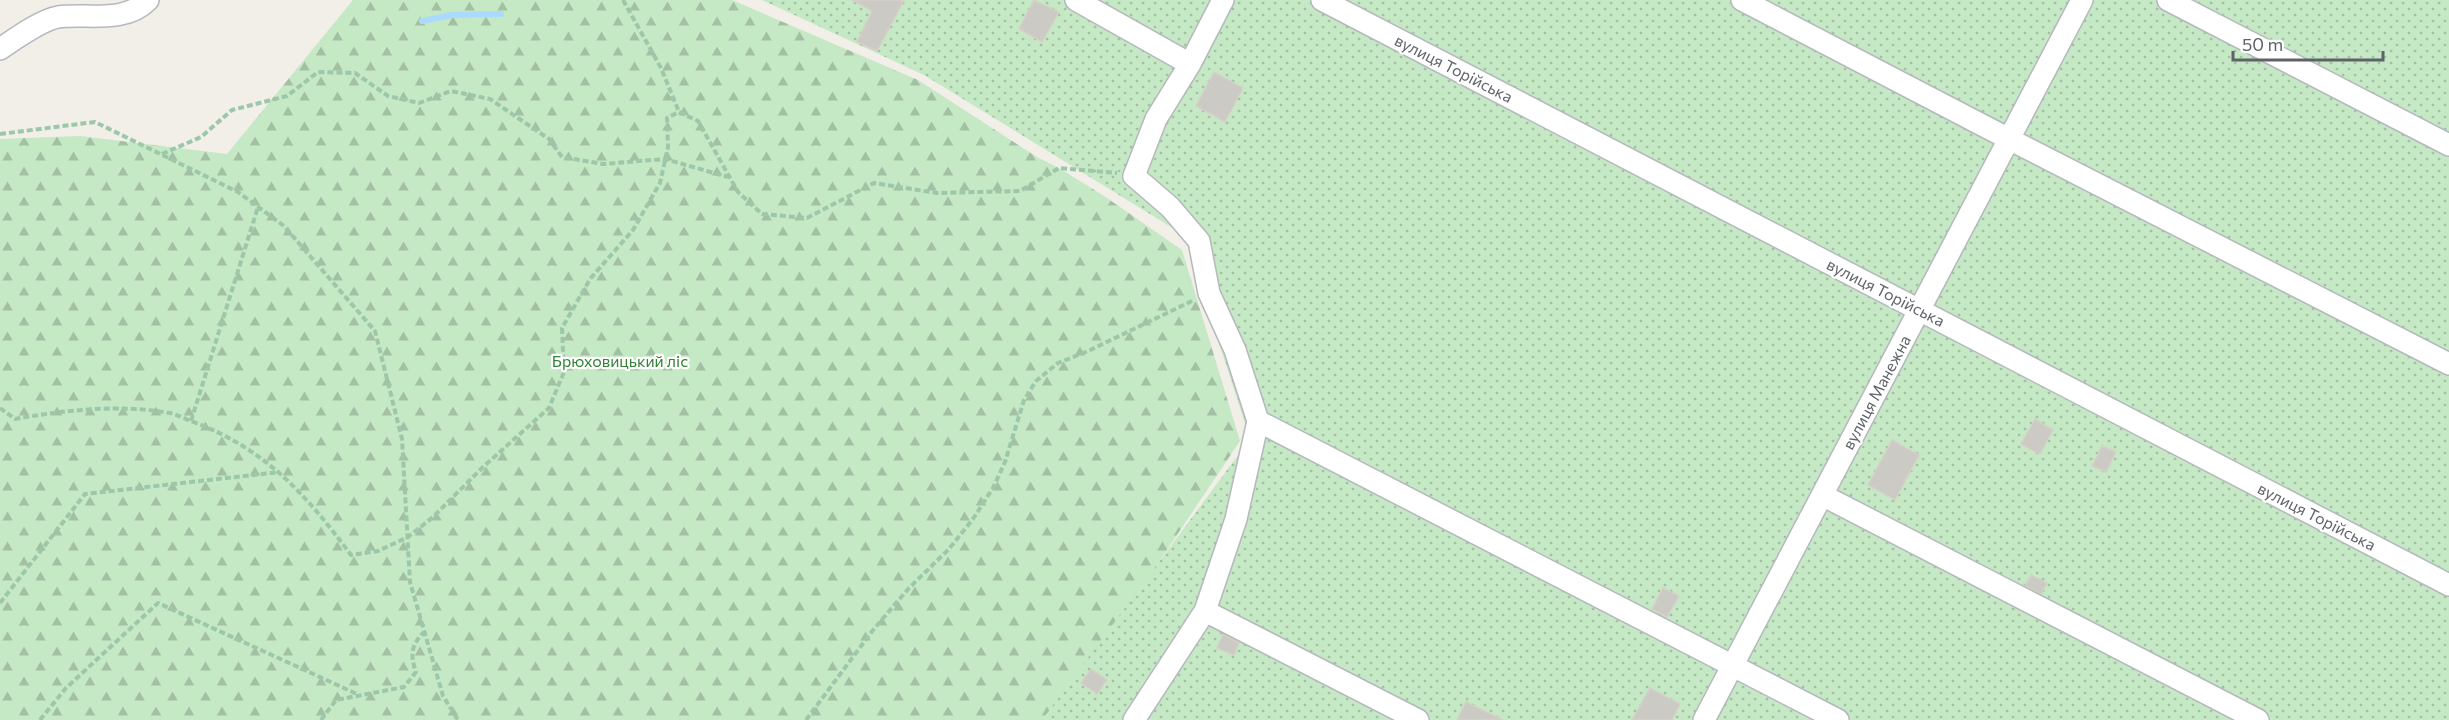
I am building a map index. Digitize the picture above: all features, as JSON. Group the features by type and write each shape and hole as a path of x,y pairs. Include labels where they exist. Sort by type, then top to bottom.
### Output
{"street":[{"path":"0,49 56,17 103,17 129,12 141,7 148,0"},
{"path":"1076,0 1190,64"},
{"path":"1134,720 1204,610 1236,519 1258,421 1235,350 1209,293 1199,242 1170,207 1134,176 1156,119 1190,64 1223,0"},
{"name":"вулиця Торійська","path":"1322,0 2449,585"},
{"path":"1742,0 2008,140 2449,364"},
{"name":"вулиця Манежна","path":"1704,720 2082,0"},
{"path":"2168,0 2449,145"},
{"path":"1258,421 1838,720"},
{"path":"1821,495 2258,720"},
{"path":"1204,610 1418,720"}],"path":[{"path":"623,0 661,68 679,112 698,121 738,192 762,214 807,218 873,183 937,193 1020,191 1059,168 1134,176"},
{"path":"162,155 201,137 232,110 287,96 318,72 355,74 388,96 419,103 451,91 490,99 549,139 562,157 603,164 665,159 728,177"},
{"path":"0,408 15,419 67,410 114,409 171,413 217,431 280,472 311,504 351,555 378,551 408,537 433,517 483,467 549,408 564,372 562,328 590,279 633,230 660,183 668,147 667,117 679,112"},
{"path":"0,134 95,122 238,192 284,226 375,331 402,439 410,582 443,696 458,720"},
{"path":"191,421 258,207"},
{"path":"806,720 873,630 909,588 948,550 973,519 993,488 1005,462 1024,400 1036,381 1058,363 1209,293"},
{"path":"0,603 85,494 280,472"},
{"path":"40,720 66,688 158,603 357,694"},
{"path":"321,720 336,700 357,694 404,687 416,672 411,656 416,640 424,632"}],"green space":[{"name":"Брюховицький ліс","path":"353,0 732,0 918,80 1037,157 1104,196 1182,250 1240,441 1053,720 0,720 0,139 80,136 227,154"},
{"path":"762,0 2449,0 2449,720 1042,720 1250,439 1184,235 924,75"}],"building":[{"path":"852,0 904,0 877,51 857,42 872,11"},
{"path":"1034,0 1059,12 1042,42 1019,29"},
{"path":"1214,72 1243,88 1225,122 1196,106"},
{"path":"2035,419 2053,430 2040,454 2021,444"},
{"path":"1892,440 1919,455 1895,500 1868,485"},
{"path":"2102,446 2116,452 2106,472 2092,466"},
{"path":"2031,575 2047,583 2041,594 2025,586"},
{"path":"1663,588 1679,596 1667,617 1652,609"},
{"path":"1223,634 1239,643 1234,655 1217,648"},
{"path":"1091,669 1107,680 1097,694 1081,683"},
{"path":"1650,688 1680,704 1672,720 1632,720"},
{"path":"1466,702 1503,720 1457,720"}],"waterway":[{"path":"422,21 452,15 501,14"}]}
